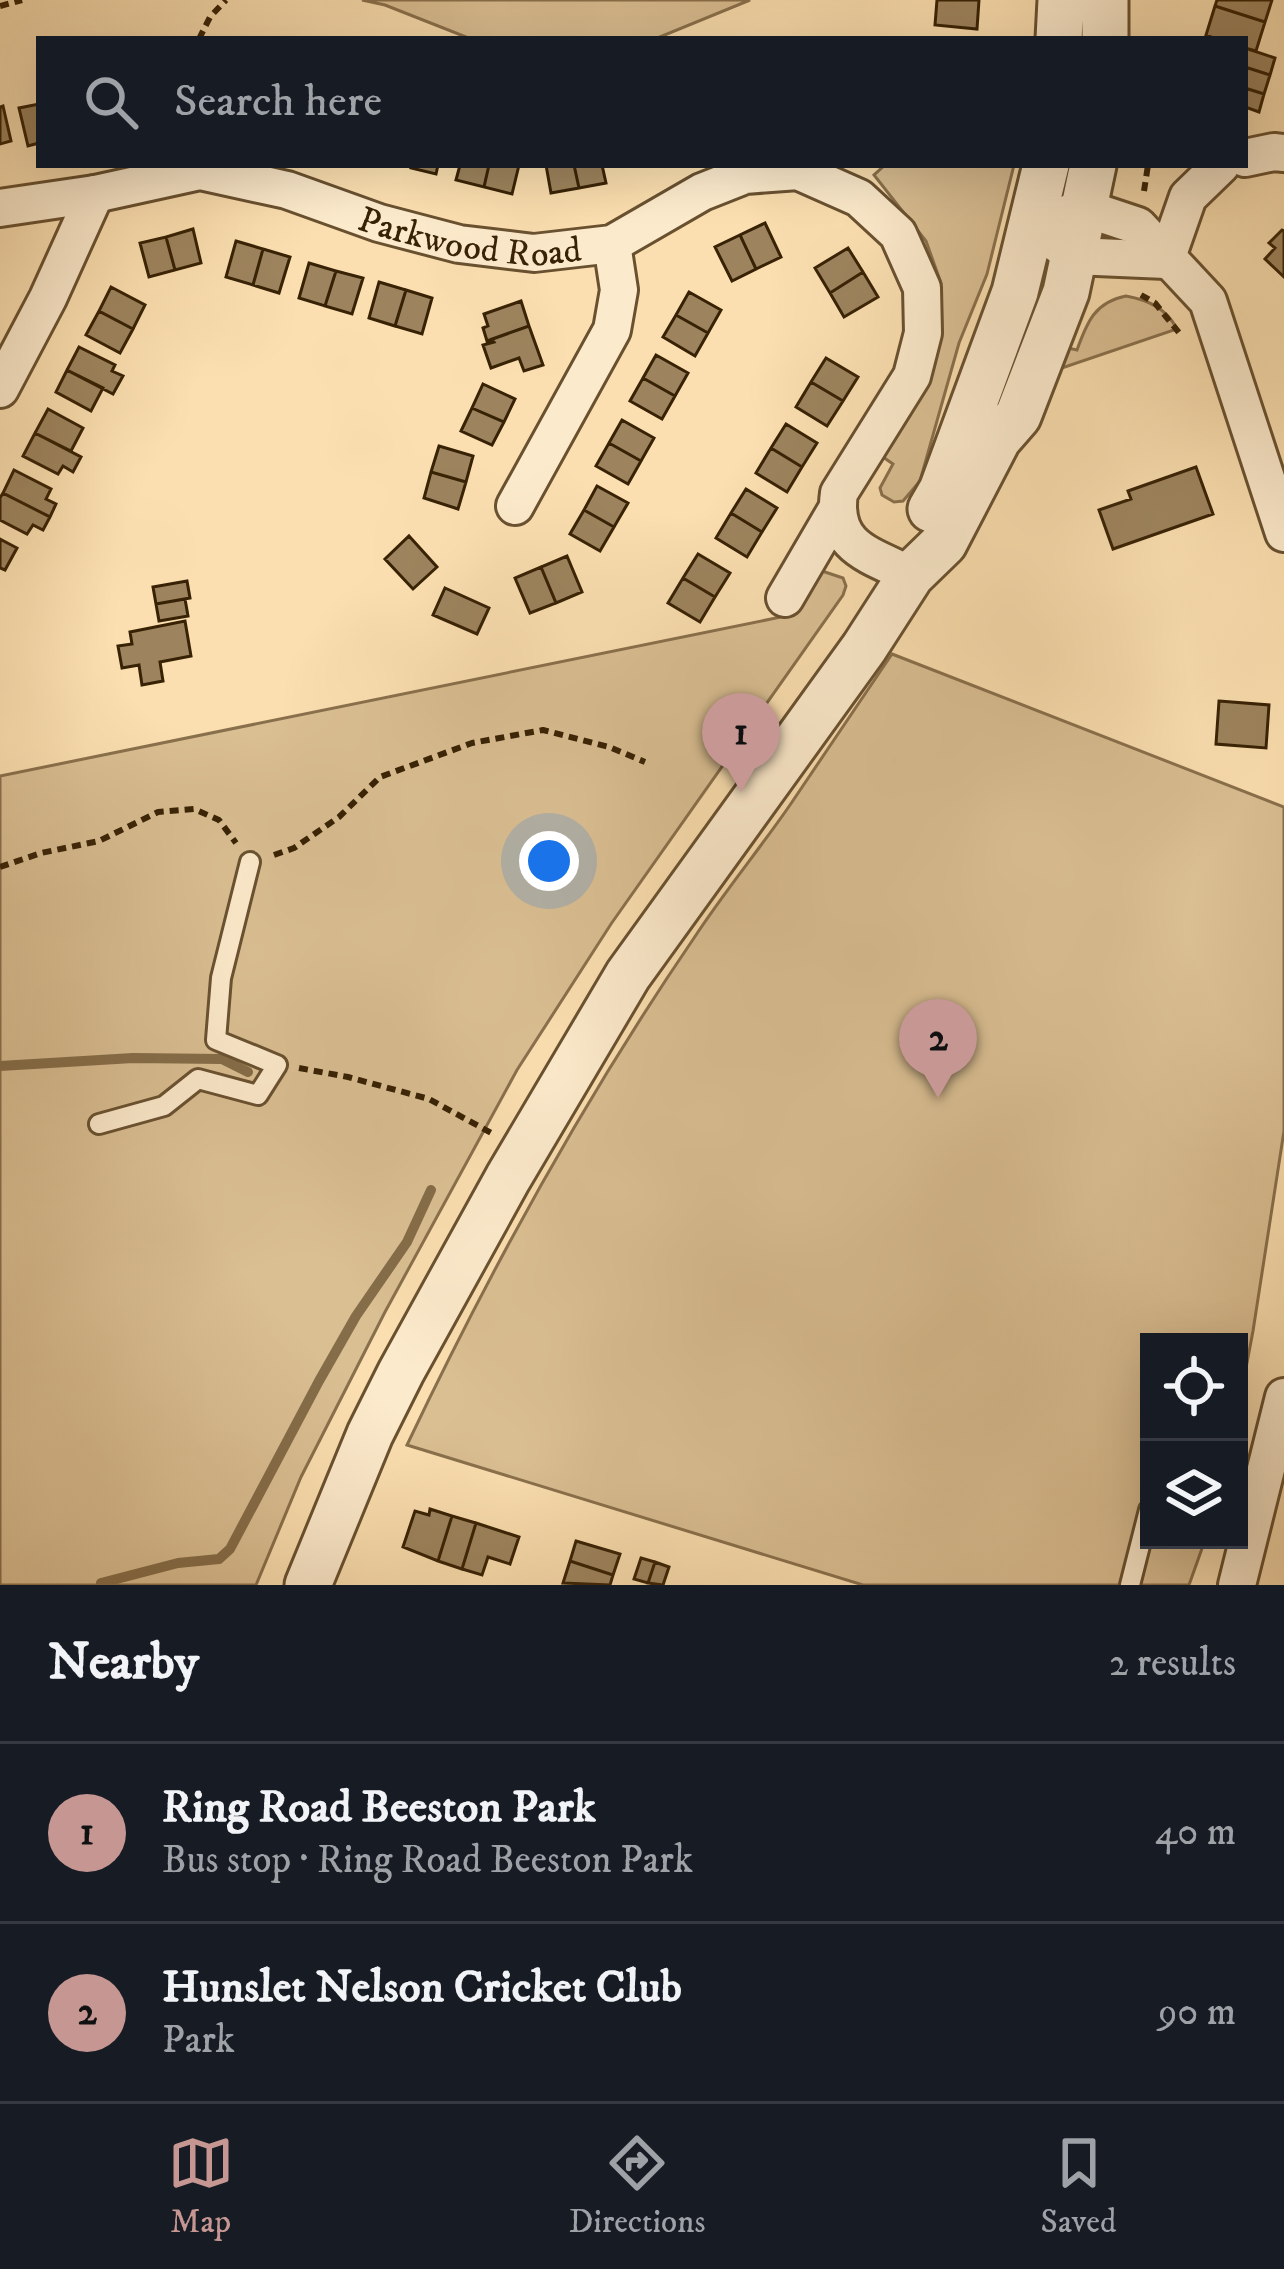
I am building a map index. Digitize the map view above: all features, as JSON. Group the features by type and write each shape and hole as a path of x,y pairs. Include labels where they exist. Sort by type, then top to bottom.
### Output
{"street":[{"path":"1059,36 1060,0"},
{"path":"1105,0 1105,36"},
{"path":"1248,157 1284,153"},
{"path":"911,575 922,525 942,490 1015,292 1045,168"},
{"path":"1166,260 1188,197 1218,168"},
{"name":"Parkwood Road","path":"0,208 200,171 287,190 379,224 460,244 534,253 612,244 702,192 745,176 798,171 860,198 898,234 922,287 923,333 912,376 839,493 837,508 785,598"},
{"path":"1034,225 1088,187"},
{"path":"1088,187 1138,226 1208,301 1284,533"},
{"path":"308,1585 400,1372 628,975 864,648 911,575 944,543 998,440 1018,416 1066,292 1088,187"},
{"path":"0,389 95,194"},
{"path":"1034,225 1074,256 1166,260"},
{"path":"515,506 612,330 619,290 612,244"},
{"path":"837,508 842,532 862,551 911,575"},
{"path":"1237,1585 1284,1397"}],"lane":[{"path":"99,1124 164,1106 199,1079 258,1095 277,1065 216,1040 221,978 250,862"},
{"path":"1130,1585 1140,1546"}],"path":[{"path":"0,5 22,0"},
{"path":"201,36 210,17 226,0"},
{"path":"1142,205 1148,168"},
{"path":"1139,293 1155,303 1180,334 1215,324"},
{"path":"0,867 99,841 158,812 194,809 219,820 250,862 294,848 339,818 380,777 472,742 543,730 645,762"},
{"path":"277,1065 348,1077 429,1099 524,1151"}],"shaded area":[{"path":"362,0 750,0 662,36 463,36"},
{"path":"882,168 1013,168 987,274 959,343 920,481 903,501 894,502 880,488 893,464 883,457 927,388 942,332 941,283 926,241 874,175"},
{"path":"1126,296 1156,306 1177,329 1059,369 1068,348 1077,350 1094,315 1107,303"},
{"path":"822,571 843,578 843,595 611,924 517,1070 301,1477 256,1585 0,1585 0,776 781,617 806,578"},
{"path":"892,654 1284,807 1284,1131 1248,1357 1248,1333 1140,1333 1140,1549 1202,1549 1189,1585 863,1585 407,1445 505,1250 614,1061 705,921"}],"building":[{"path":"937,0 979,0 977,29 935,25"},
{"path":"1217,0 1272,0 1265,22 1215,6"},
{"path":"1215,6 1265,22 1256,51 1248,49 1248,36 1206,35"},
{"path":"1248,49 1275,58 1270,75 1248,68"},
{"path":"1248,68 1270,75 1264,94 1248,89"},
{"path":"1248,89 1264,94 1259,112 1248,108"},
{"path":"36,105 36,144 28,146 19,108"},
{"path":"0,107 11,141 0,144"},
{"path":"459,168 488,168 484,187 456,180"},
{"path":"488,168 518,168 512,194 484,187"},
{"path":"547,168 575,168 579,188 551,193"},
{"path":"575,168 603,168 606,183 579,188"},
{"path":"765,223 781,257 756,269 740,235"},
{"path":"193,229 201,263 175,270 166,237"},
{"path":"1282,230 1284,277 1265,259 1275,248 1269,243"},
{"path":"740,235 756,269 732,281 715,247"},
{"path":"166,237 175,270 149,277 140,243"},
{"path":"236,241 263,249 253,285 226,277"},
{"path":"848,248 863,272 830,293 815,268"},
{"path":"263,249 290,257 279,293 253,285"},
{"path":"309,263 336,271 325,306 299,298"},
{"path":"336,271 363,278 352,314 325,306"},
{"path":"863,272 878,297 844,317 830,293"},
{"path":"379,282 406,290 395,326 369,318"},
{"path":"111,287 145,305 133,329 99,311"},
{"path":"406,290 432,298 422,334 395,326"},
{"path":"689,292 721,310 708,333 676,315"},
{"path":"521,301 529,326 487,341 484,314"},
{"path":"99,311 133,329 120,353 86,335"},
{"path":"676,315 708,333 695,356 663,337"},
{"path":"529,326 543,365 524,371 519,358 491,368 483,345"},
{"path":"79,347 115,365 112,371 123,376 113,394 67,370"},
{"path":"656,355 688,373 675,396 643,378"},
{"path":"826,358 858,377 843,401 811,382"},
{"path":"67,370 103,388 91,411 56,392"},
{"path":"643,378 675,396 662,419 630,401"},
{"path":"811,382 843,401 827,426 796,407"},
{"path":"483,384 515,399 504,422 472,408"},
{"path":"472,408 504,422 492,445 461,431"},
{"path":"48,409 83,428 71,451 35,433"},
{"path":"622,420 654,438 641,461 609,443"},
{"path":"786,424 817,443 802,467 771,448"},
{"path":"35,433 81,457 73,472 63,466 58,474 23,456"},
{"path":"609,443 641,461 628,484 596,466"},
{"path":"439,446 473,456 466,482 431,472"},
{"path":"771,448 802,467 787,492 756,473"},
{"path":"1196,467 1213,514 1113,549 1099,510 1131,499 1128,491"},
{"path":"14,470 51,489 46,499 56,504 50,517 3,493"},
{"path":"431,472 466,482 458,509 424,498"},
{"path":"597,486 628,503 614,527 584,510"},
{"path":"746,489 777,508 762,532 731,513"},
{"path":"3,493 50,517 43,530 33,525 27,534 0,520"},
{"path":"584,510 614,527 600,551 570,534"},
{"path":"731,513 762,532 747,557 716,538"},
{"path":"409,536 437,567 413,589 385,559"},
{"path":"0,539 17,548 5,570 0,568"},
{"path":"698,554 730,573 715,597 683,578"},
{"path":"567,556 582,592 556,603 541,567"},
{"path":"541,567 556,603 530,613 515,578"},
{"path":"683,578 715,597 700,622 668,603"},
{"path":"187,581 190,598 156,604 153,587"},
{"path":"445,588 489,608 477,634 433,615"},
{"path":"185,599 188,616 159,621 156,604"},
{"path":"185,621 191,656 160,662 163,681 142,685 139,665 122,668 118,646 132,644 130,632"},
{"path":"1219,701 1269,705 1266,748 1216,744"},
{"path":"430,1509 452,1516 438,1561 403,1547 415,1511 429,1515"},
{"path":"452,1516 476,1523 462,1569 438,1561"},
{"path":"476,1523 519,1537 510,1564 488,1557 482,1575 462,1569"},
{"path":"576,1541 620,1554 613,1575 570,1561"},
{"path":"641,1558 655,1562 648,1583 634,1579"},
{"path":"570,1561 613,1575 610,1585 563,1583"},
{"path":"655,1562 669,1567 663,1585 648,1583"}],"waterway":[{"path":"0,1066 133,1058 222,1059 248,1072"},
{"path":"101,1583 178,1563 219,1559 230,1549 356,1316 407,1242 431,1190"}],"place":[{"name":"Ring Road Beeston Park","path":"741,792"},
{"name":"Hunslet Nelson Cricket Club","path":"938,1098"}]}
